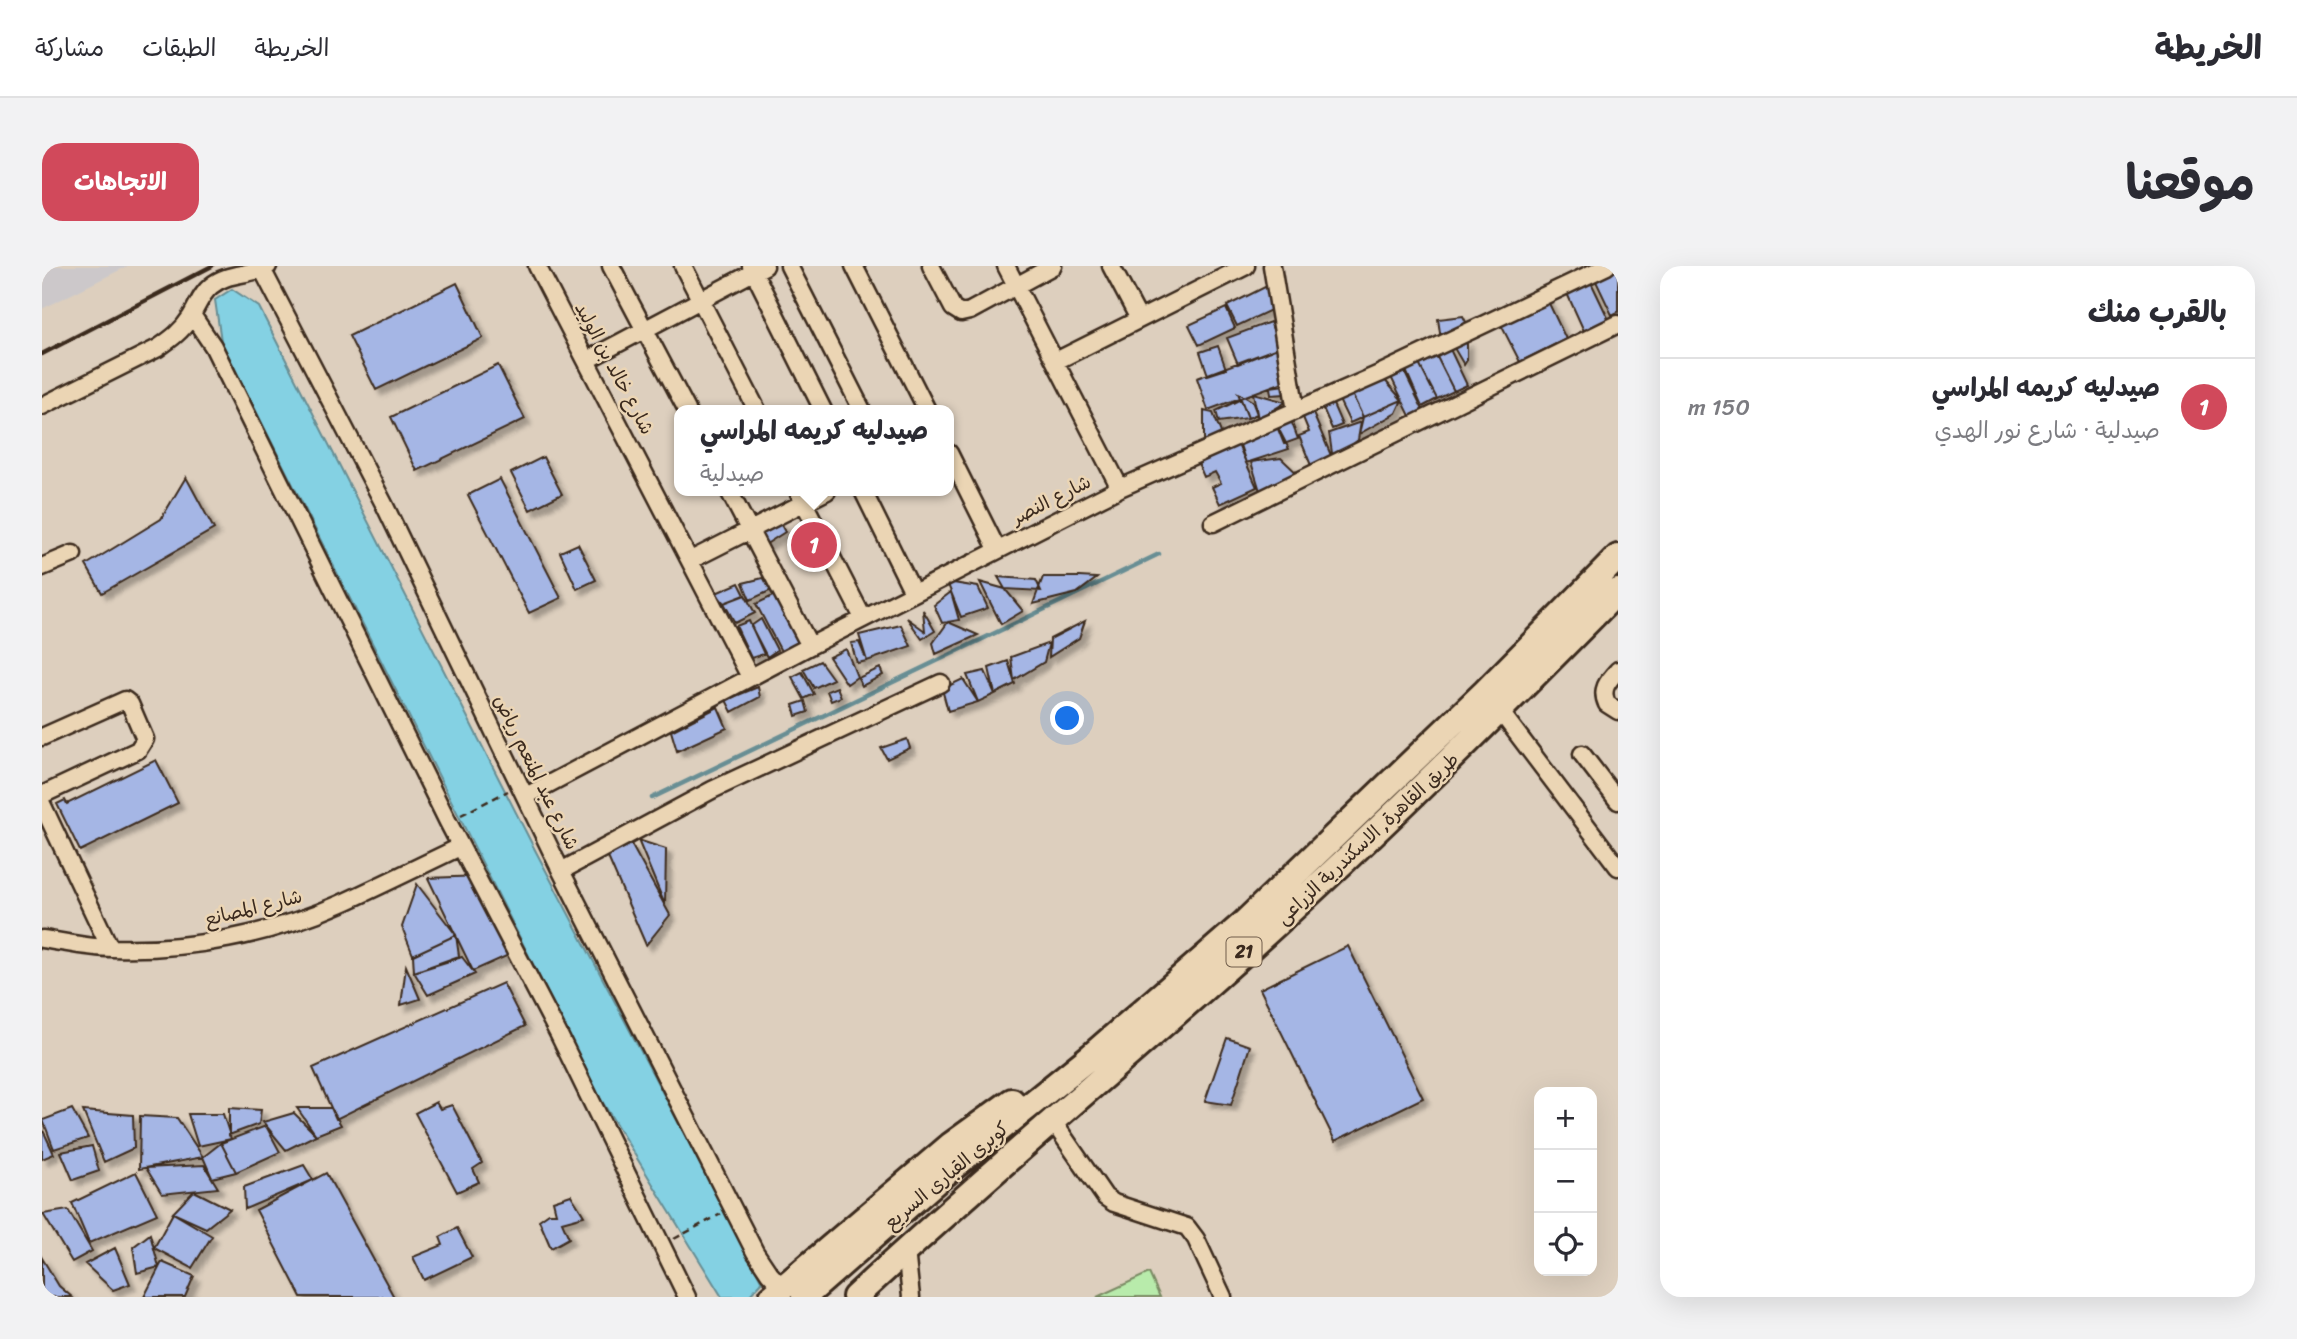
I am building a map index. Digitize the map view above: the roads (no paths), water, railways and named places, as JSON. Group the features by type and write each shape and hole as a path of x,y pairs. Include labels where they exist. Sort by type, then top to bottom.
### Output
{"highway":[{"name":"طريق القاهرة, الاسكندرية الزراعى","path":"1091,1056 1244,923 1485,692 1618,557"},
{"name":"طريق القاهرة, الاسكندرية الزراعى","path":"855,1297 1254,944 1409,801 1618,591"},
{"name":"كوبرى القبارى السريع","path":"786,1294 942,1177 1091,1056"}],"street":[{"name":"شارع خالد بن الوليد","path":"537,266 750,677"},
{"path":"611,266 684,405"},
{"path":"683,266 754,405"},
{"path":"789,266 859,405"},
{"path":"854,266 924,405"},
{"path":"931,266 953,308 961,313 970,311 1053,266"},
{"path":"1006,266 1120,488"},
{"path":"1056,361 1246,266"},
{"path":"1272,266 1296,411"},
{"name":"شارع النصر","path":"523,790 1120,488 1379,374 1607,266"},
{"path":"1114,267 1139,319"},
{"path":"42,406 158,348 183,328 205,292 213,284 223,278 265,268"},
{"name":"شارع عبد المنعم رياض","path":"265,268 384,505 561,871 755,1252 786,1294"},
{"path":"587,360 757,268 821,405"},
{"path":"192,315 213,346 460,847 558,1032 687,1297"},
{"path":"1213,523 1618,324"},
{"path":"954,463 997,549"},
{"path":"732,496 810,646"},
{"path":"868,496 913,592"},
{"path":"691,561 750,530 801,497 863,618"},
{"path":"42,567 73,554"},
{"path":"1618,670 1603,691 1607,704 1618,711"},
{"path":"561,871 712,790 942,683"},
{"path":"42,737 125,700 130,704 145,739 138,750 42,795"},
{"path":"1500,711 1618,867"},
{"path":"1582,754 1618,801"},
{"path":"42,804 110,948"},
{"name":"شارع المصانع","path":"42,939 110,948 223,940 287,924 338,905 460,847"},
{"path":"1052,1120 1105,1197 1114,1203 1187,1227 1196,1238 1223,1297"},
{"path":"906,1250 911,1297"}],"water":[{"path":"232,289 259,307 533,846 762,1282 748,1297 722,1297 600,1098 221,341 215,300"}],"waterway":[{"path":"652,798 1159,554"}],"railway":[{"path":"42,354 212,266"}],"place":[{"name":"صيدليه كريمه المراسي","path":"814,545"}]}
